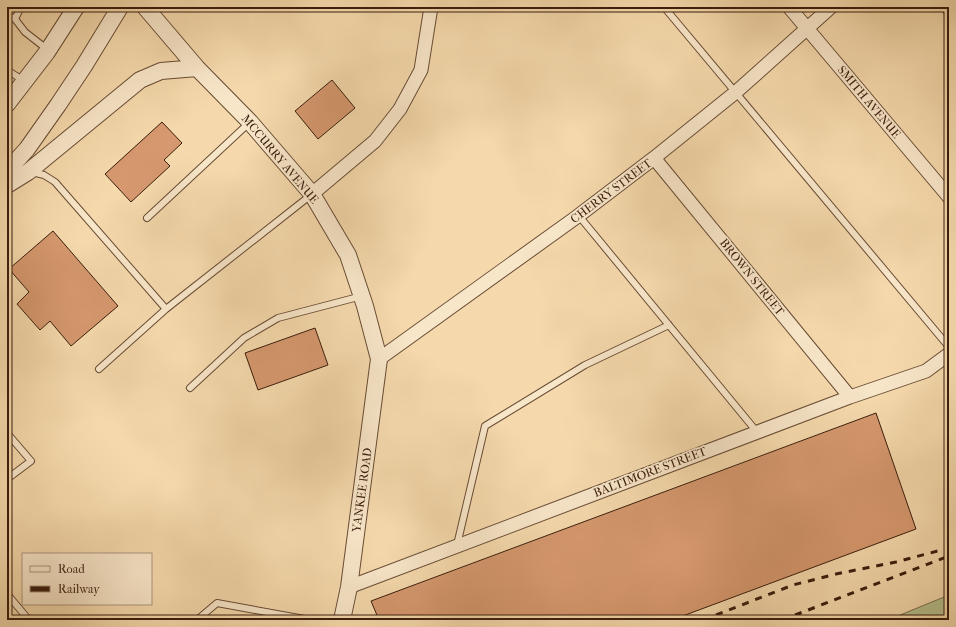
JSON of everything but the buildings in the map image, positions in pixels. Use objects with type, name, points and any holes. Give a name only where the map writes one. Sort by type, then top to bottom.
[{"type":"street","points":[[7,104],[48,50],[76,7]]},
{"type":"street","points":[[7,171],[27,149],[62,100],[120,7]]},
{"type":"street","name":"MCCURRY AVENUE","points":[[145,7],[198,68],[250,122],[312,194],[348,255],[362,296],[379,359]]},
{"type":"street","points":[[312,194],[375,141],[400,109],[421,70],[431,7]]},
{"type":"street","name":"SMITH AVENUE","points":[[789,7],[949,197]]},
{"type":"street","name":"CHERRY STREET","points":[[379,359],[578,216],[654,158],[736,92],[830,7]]},
{"type":"street","points":[[7,185],[28,172],[140,80],[161,71],[198,68]]},
{"type":"street","name":"BROWN STREET","points":[[654,158],[850,396]]},
{"type":"street","name":"BALTIMORE STREET","points":[[349,587],[850,396],[926,371],[948,355]]},
{"type":"street","name":"YANKEE ROAD","points":[[342,620],[349,587],[379,359]]},
{"type":"lane","points":[[15,19],[21,7]]},
{"type":"lane","points":[[664,7],[736,92],[948,355]]},
{"type":"lane","points":[[943,7],[949,14]]},
{"type":"lane","points":[[7,15],[15,19],[25,32],[48,50]]},
{"type":"lane","points":[[7,70],[25,82]]},
{"type":"lane","points":[[147,218],[250,122]]},
{"type":"lane","points":[[28,172],[44,175],[55,182],[166,309]]},
{"type":"lane","points":[[99,369],[166,309],[312,194]]},
{"type":"lane","points":[[578,216],[757,432]]},
{"type":"lane","points":[[190,388],[244,338],[278,318],[362,296]]},
{"type":"lane","points":[[457,546],[485,426],[585,365],[669,325]]},
{"type":"lane","points":[[7,433],[31,461],[7,479]]},
{"type":"lane","points":[[7,594],[29,620]]},
{"type":"lane","points":[[197,620],[217,603],[310,620]]},
{"type":"green space","points":[[949,595],[949,620],[888,620]]},
{"type":"railway","points":[[703,620],[793,585],[836,574],[896,562],[949,548]]},
{"type":"railway","points":[[782,620],[949,556]]}]
